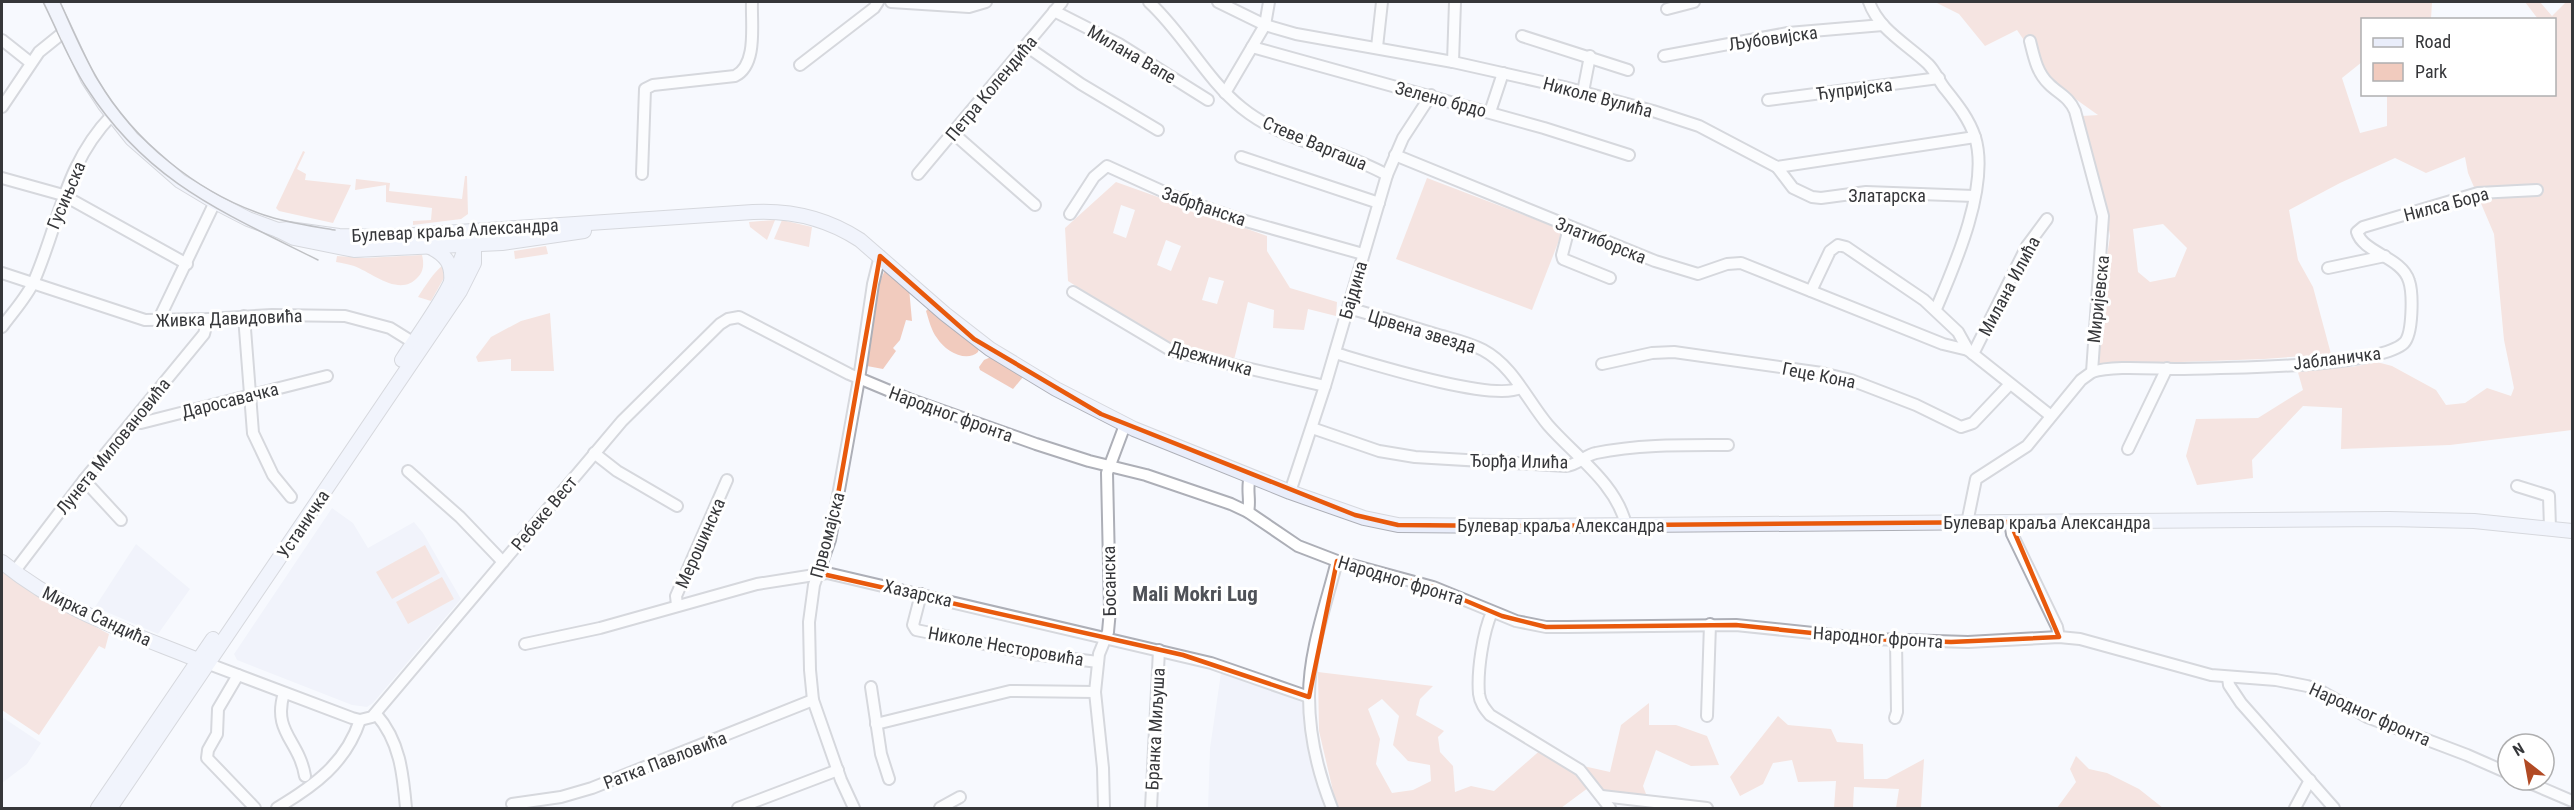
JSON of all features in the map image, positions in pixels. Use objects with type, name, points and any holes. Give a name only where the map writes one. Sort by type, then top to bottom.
[{"type":"main road","name":"Булевар краља Александра","points":[[52,2],[88,79],[112,115],[158,163],[215,202],[248,219],[302,241],[354,250],[430,247],[471,238],[633,221],[753,212],[790,213],[846,231],[880,256],[945,314],[990,349],[1125,425],[1290,492],[1355,515],[1391,524],[1512,526],[2400,519],[2474,520],[2572,531]]},
{"type":"main road","name":"Булевар краља Александра","points":[[278,230],[361,237],[471,238],[502,243],[555,236],[633,221]]},
{"type":"main road","name":"Устаничка","points":[[98,808],[203,662],[418,345],[460,291],[474,263],[471,238]]},
{"type":"main road","name":"Устаничка","points":[[418,345],[450,285],[471,238]]},
{"type":"main road","points":[[474,263],[489,250],[502,243]]},
{"type":"main road","points":[[430,247],[442,253],[447,260],[451,271],[450,285]]},
{"type":"main road","name":"Мирка Сандића","points":[[2,562],[32,586],[70,608],[203,662]]},
{"type":"main road","name":"Устаничка","points":[[110,808],[203,662]]},
{"type":"street","points":[[642,174],[645,89],[653,85],[735,76],[743,71],[749,58],[752,2]]},
{"type":"street","points":[[800,65],[874,8],[878,2]]},
{"type":"street","points":[[891,2],[969,7],[986,2]]},
{"type":"street","name":"Петра Колендића","points":[[918,174],[1062,2]]},
{"type":"street","name":"Стеве Варгаша","points":[[1149,2],[1225,93],[1252,115],[1278,131],[1331,150],[1387,175]]},
{"type":"street","name":"Николе Вулића","points":[[1218,2],[1264,25],[1296,34],[1377,47],[1503,73],[1582,92],[1699,126],[1777,167]]},
{"type":"street","points":[[1225,93],[1264,25],[1269,2]]},
{"type":"street","points":[[1377,47],[1382,2]]},
{"type":"street","points":[[1453,62],[1455,2]]},
{"type":"street","points":[[1667,9],[1694,2]]},
{"type":"street","points":[[1869,2],[1882,25],[1926,62],[1939,78],[1962,111],[1975,137],[1979,168],[1974,196],[1954,266],[1936,309]]},
{"type":"street","name":"Милана Вапе","points":[[1054,11],[1126,48],[1208,100]]},
{"type":"street","name":"Љубовијска","points":[[1664,56],[1788,33],[1882,25]]},
{"type":"street","points":[[2,107],[46,44],[65,31]]},
{"type":"street","points":[[1522,36],[1628,70]]},
{"type":"street","points":[[2,40],[31,63]]},
{"type":"street","name":"Миријевска","points":[[2030,41],[2035,62],[2042,76],[2050,86],[2066,96],[2075,111],[2103,216],[2092,372]]},
{"type":"street","points":[[1026,46],[1081,84],[1158,130]]},
{"type":"street","name":"Зелено брдо","points":[[1252,47],[1431,95],[1629,155]]},
{"type":"street","points":[[1582,92],[1590,56]]},
{"type":"street","points":[[1490,112],[1503,73]]},
{"type":"street","name":"Ћупријска","points":[[1768,100],[1939,78]]},
{"type":"street","name":"Бајдина","points":[[1290,492],[1325,386],[1387,175],[1402,138],[1431,95]]},
{"type":"street","name":"Гусињска","points":[[2,327],[34,283],[63,195],[86,151],[112,115]]},
{"type":"street","points":[[953,133],[1035,205]]},
{"type":"street","points":[[1777,167],[1975,137]]},
{"type":"street","name":"Златиборска","points":[[1395,155],[1624,250],[1693,274],[1702,274],[1727,264],[1741,263],[1943,344],[1971,352]]},
{"type":"street","points":[[1241,157],[1379,203]]},
{"type":"street","name":"Забрђанска","points":[[1070,214],[1094,177],[1100,170],[1109,167],[1142,184],[1173,196],[1252,223],[1363,254]]},
{"type":"street","name":"Златарска","points":[[1777,167],[1793,188],[1812,197],[1821,198],[1866,192],[1974,196]]},
{"type":"street","points":[[2,178],[63,195],[186,264]]},
{"type":"street","name":"Нилса Бора","points":[[2357,232],[2363,227],[2478,193],[2537,190]]},
{"type":"street","points":[[158,321],[215,202]]},
{"type":"street","name":"Милана Илића","points":[[1971,352],[2027,246],[2047,219]]},
{"type":"street","points":[[1569,228],[1563,259],[1610,278]]},
{"type":"street","name":"Јабланичка","points":[[2092,372],[2350,360],[2398,347],[2406,340],[2410,321],[2409,280],[2399,265],[2359,236],[2357,232]]},
{"type":"street","name":"Златиборска","points":[[1811,291],[1830,251],[1838,245],[1842,246],[1936,309],[1958,332],[1971,352],[2051,416]]},
{"type":"street","name":"Првомајска","points":[[854,808],[813,700],[809,622],[812,594],[830,540],[859,379],[873,284],[880,256]]},
{"type":"street","points":[[2328,267],[2385,256]]},
{"type":"street","name":"Живка Давидовића","points":[[2,273],[137,318],[158,321],[244,316],[352,318],[390,328],[418,345]]},
{"type":"street","name":"Дрежничка","points":[[1073,292],[1172,351],[1325,386]]},
{"type":"street","name":"Црвена звезда","points":[[1348,308],[1473,345],[1503,363],[1549,426],[1583,459],[1618,505],[1626,525]]},
{"type":"street","points":[[244,316],[249,394],[256,443],[273,475],[291,497]]},
{"type":"street","name":"Ребеке Вест","points":[[360,720],[368,719],[376,714],[594,453],[657,385],[720,324],[728,319],[739,317],[859,379]]},
{"type":"street","name":"Лунета Миловановића","points":[[14,572],[84,480],[204,334],[208,319]]},
{"type":"street","name":"Геце Кона","points":[[1602,364],[1652,353],[1674,352],[1822,373],[1874,387],[1961,427],[1972,423],[2010,384]]},
{"type":"street","points":[[1335,353],[1448,383],[1508,392],[1520,388]]},
{"type":"street","points":[[2128,449],[2167,368]]},
{"type":"street","points":[[1967,523],[1976,479],[2027,447],[2081,380],[2092,372]]},
{"type":"street","name":"Даросавачка","points":[[134,421],[141,423],[327,376]]},
{"type":"street","name":"Народног фронта","points":[[859,379],[1036,444],[1188,488],[1248,512],[1289,541],[1337,561],[1433,586],[1516,621],[1546,627],[1736,624],[1896,640],[1968,642],[2059,637],[2093,641],[2197,672],[2228,678],[2276,680],[2313,688],[2367,717],[2496,768]]},
{"type":"street","name":"Босанска","points":[[1104,808],[1104,775],[1095,692],[1098,662],[1106,639],[1110,610],[1107,489],[1109,465],[1125,425]]},
{"type":"street","name":"Ђорђа Илића","points":[[1312,428],[1379,451],[1415,457],[1566,466],[1596,453],[1632,448],[1728,445]]},
{"type":"street","points":[[594,453],[617,471],[677,506]]},
{"type":"street","points":[[408,471],[460,517],[503,562]]},
{"type":"street","points":[[1248,512],[1247,488],[1250,476]]},
{"type":"street","points":[[84,480],[121,520]]},
{"type":"street","name":"Мерошинска","points":[[677,606],[676,596],[727,480]]},
{"type":"street","points":[[2517,486],[2549,496],[2550,528]]},
{"type":"street","points":[[2010,522],[2012,534],[2057,627],[2059,637]]},
{"type":"street","points":[[1332,808],[1317,765],[1309,697],[1316,646],[1337,561]]},
{"type":"street","name":"Хазарска","points":[[525,644],[600,628],[757,584],[818,573],[831,573],[1211,663],[1309,697]]},
{"type":"street","name":"Николе Несторовића","points":[[921,594],[914,625],[916,630],[1033,654],[1098,662]]},
{"type":"street","points":[[1492,612],[1485,631],[1480,670],[1479,694],[1485,709],[1491,715],[1580,770],[1610,808]]},
{"type":"street","points":[[1707,716],[1710,624]]},
{"type":"street","points":[[1895,718],[1897,712],[1896,640]]},
{"type":"street","name":"Бранка Миљуша","points":[[1150,808],[1159,650]]},
{"type":"street","points":[[203,662],[360,720],[350,745],[327,774],[309,789],[277,808]]},
{"type":"street","points":[[238,675],[218,709],[217,734],[208,750],[207,758],[255,808]]},
{"type":"street","points":[[2228,678],[2229,685],[2241,703],[2334,808]]},
{"type":"street","points":[[871,687],[882,759],[889,779]]},
{"type":"street","points":[[876,724],[1010,691],[1095,692]]},
{"type":"street","points":[[284,693],[279,712],[280,720],[299,754],[305,776]]},
{"type":"street","name":"Ратка Павловића","points":[[512,804],[550,799],[592,788],[813,700]]},
{"type":"street","points":[[376,714],[383,722],[399,754],[406,808]]},
{"type":"street","points":[[738,808],[838,770]]},
{"type":"street","points":[[2295,808],[2310,780]]},
{"type":"street","points":[[2551,792],[2572,801]]},
{"type":"street","points":[[1602,796],[1707,808]]},
{"type":"street","points":[[940,808],[960,797]]},
{"type":"highlighted area","points":[[880,256],[974,339],[1101,414],[1355,515],[1398,525],[2010,522],[2059,637],[1951,642],[1870,639],[1736,625],[1546,627],[1502,616],[1433,587],[1337,561],[1309,697],[1183,655],[818,573],[830,540]]},
{"type":"shaded area","points":[[332,508],[353,523],[368,548],[414,522],[423,533],[461,599],[373,703],[367,707],[352,705],[237,660],[234,654]]},
{"type":"shaded area","points":[[136,544],[190,589],[158,634],[95,607]]},
{"type":"shaded area","points":[[1221,673],[1306,702],[1328,808],[1208,808],[1210,748]]},
{"type":"shaded area","points":[[2,717],[41,743],[27,764],[2,783]]},
{"type":"green space","points":[[1935,2],[2432,2],[2431,18],[2361,18],[2361,63],[2342,78],[2360,133],[2387,126],[2387,96],[2556,96],[2556,18],[2537,18],[2525,2],[2540,2],[2552,16],[2566,2],[2572,2],[2572,430],[2450,445],[2341,449],[2342,408],[2303,406],[2252,460],[2253,478],[2197,485],[2186,456],[2196,419],[2258,418],[2303,390],[2297,369],[2352,367],[2377,362],[2392,366],[2436,390],[2446,405],[2465,403],[2487,388],[2511,396],[2514,388],[2504,340],[2494,234],[2468,173],[2465,157],[2426,173],[2395,158],[2289,210],[2298,260],[2313,287],[2331,354],[2264,359],[2099,365],[2103,284],[2110,236],[2082,116],[2098,115],[2053,83],[2017,30],[1985,46],[1959,14]],"holes":[[[2163,224],[2187,248],[2175,277],[2150,282],[2138,272],[2133,229]]]},
{"type":"green space","points":[[303,151],[305,152],[297,169],[306,174],[305,180],[351,185],[333,223],[279,211],[276,208]]},
{"type":"green space","points":[[465,176],[467,176],[468,214],[461,219],[413,225],[413,221],[431,220],[432,208],[386,202],[386,185],[355,190],[356,179],[390,183],[389,191],[462,199]]},
{"type":"green space","points":[[1427,178],[1563,230],[1532,310],[1396,259]]},
{"type":"green space","points":[[1116,182],[1267,236],[1267,251],[1290,288],[1337,302],[1336,316],[1308,309],[1304,330],[1273,328],[1274,310],[1248,302],[1234,360],[1170,346],[1068,281],[1065,228]],"holes":[[[1121,205],[1135,210],[1126,238],[1113,233]],[[1166,240],[1181,246],[1171,271],[1157,265]],[[1209,277],[1224,281],[1217,304],[1202,300]]]},
{"type":"green space","points":[[775,220],[767,240],[750,227],[749,222]]},
{"type":"green space","points":[[782,220],[812,227],[809,247],[774,239]]},
{"type":"green space","points":[[546,246],[548,254],[515,259],[514,251]]},
{"type":"green space","points":[[422,255],[423,267],[420,275],[411,283],[403,285],[386,282],[354,266],[336,262],[337,256],[365,258]]},
{"type":"green space","points":[[443,265],[445,276],[431,301],[418,297],[433,275]]},
{"type":"green space","points":[[885,270],[909,288],[912,321],[906,320],[900,340],[893,348],[896,351],[883,369],[867,366],[866,361],[878,286]]},
{"type":"green space","points":[[930,307],[979,348],[978,352],[962,356],[945,347],[930,325],[926,311]]},
{"type":"green space","points":[[550,313],[554,371],[511,371],[511,359],[478,362],[476,357],[491,337],[521,321]]},
{"type":"green space","points":[[991,357],[1022,374],[1023,377],[1013,389],[980,370],[979,367],[984,360]]},
{"type":"green space","points":[[425,545],[440,573],[392,599],[376,572]]},
{"type":"green space","points":[[2,569],[14,580],[53,605],[109,634],[105,649],[99,646],[39,735],[2,710]]},
{"type":"green space","points":[[442,577],[454,599],[408,624],[396,602]]},
{"type":"green space","points":[[1318,672],[1433,686],[1420,699],[1416,715],[1444,731],[1438,737],[1440,752],[1453,766],[1455,792],[1471,786],[1494,791],[1544,747],[1570,763],[1610,772],[1621,725],[1649,703],[1649,725],[1676,725],[1707,736],[1719,765],[1691,766],[1656,750],[1643,786],[1649,802],[1602,796],[1592,785],[1561,808],[1337,808],[1319,731]],"holes":[[[1382,699],[1399,716],[1393,745],[1408,761],[1430,765],[1431,781],[1413,790],[1392,793],[1376,764],[1380,739],[1368,709]]]},
{"type":"green space","points":[[1778,716],[1788,725],[1831,729],[1837,742],[1863,744],[1864,779],[1887,779],[1924,759],[1921,808],[1896,808],[1899,789],[1854,787],[1853,808],[1834,808],[1836,781],[1798,782],[1792,760],[1773,763],[1763,784],[1740,796],[1730,777]]},
{"type":"green space","points":[[2076,756],[2089,769],[2107,773],[2139,789],[2163,808],[2057,808],[2076,782],[2070,769]]},
{"type":"tram line","points":[[43,2],[86,87],[110,120],[134,147],[161,171],[218,209],[318,260]]},
{"type":"tram line","points":[[60,2],[98,80],[130,124],[169,162],[214,193],[239,205],[282,220],[335,230]]},
{"type":"district","name":"Mali Mokri Lug","points":[[1195,594]]}]
